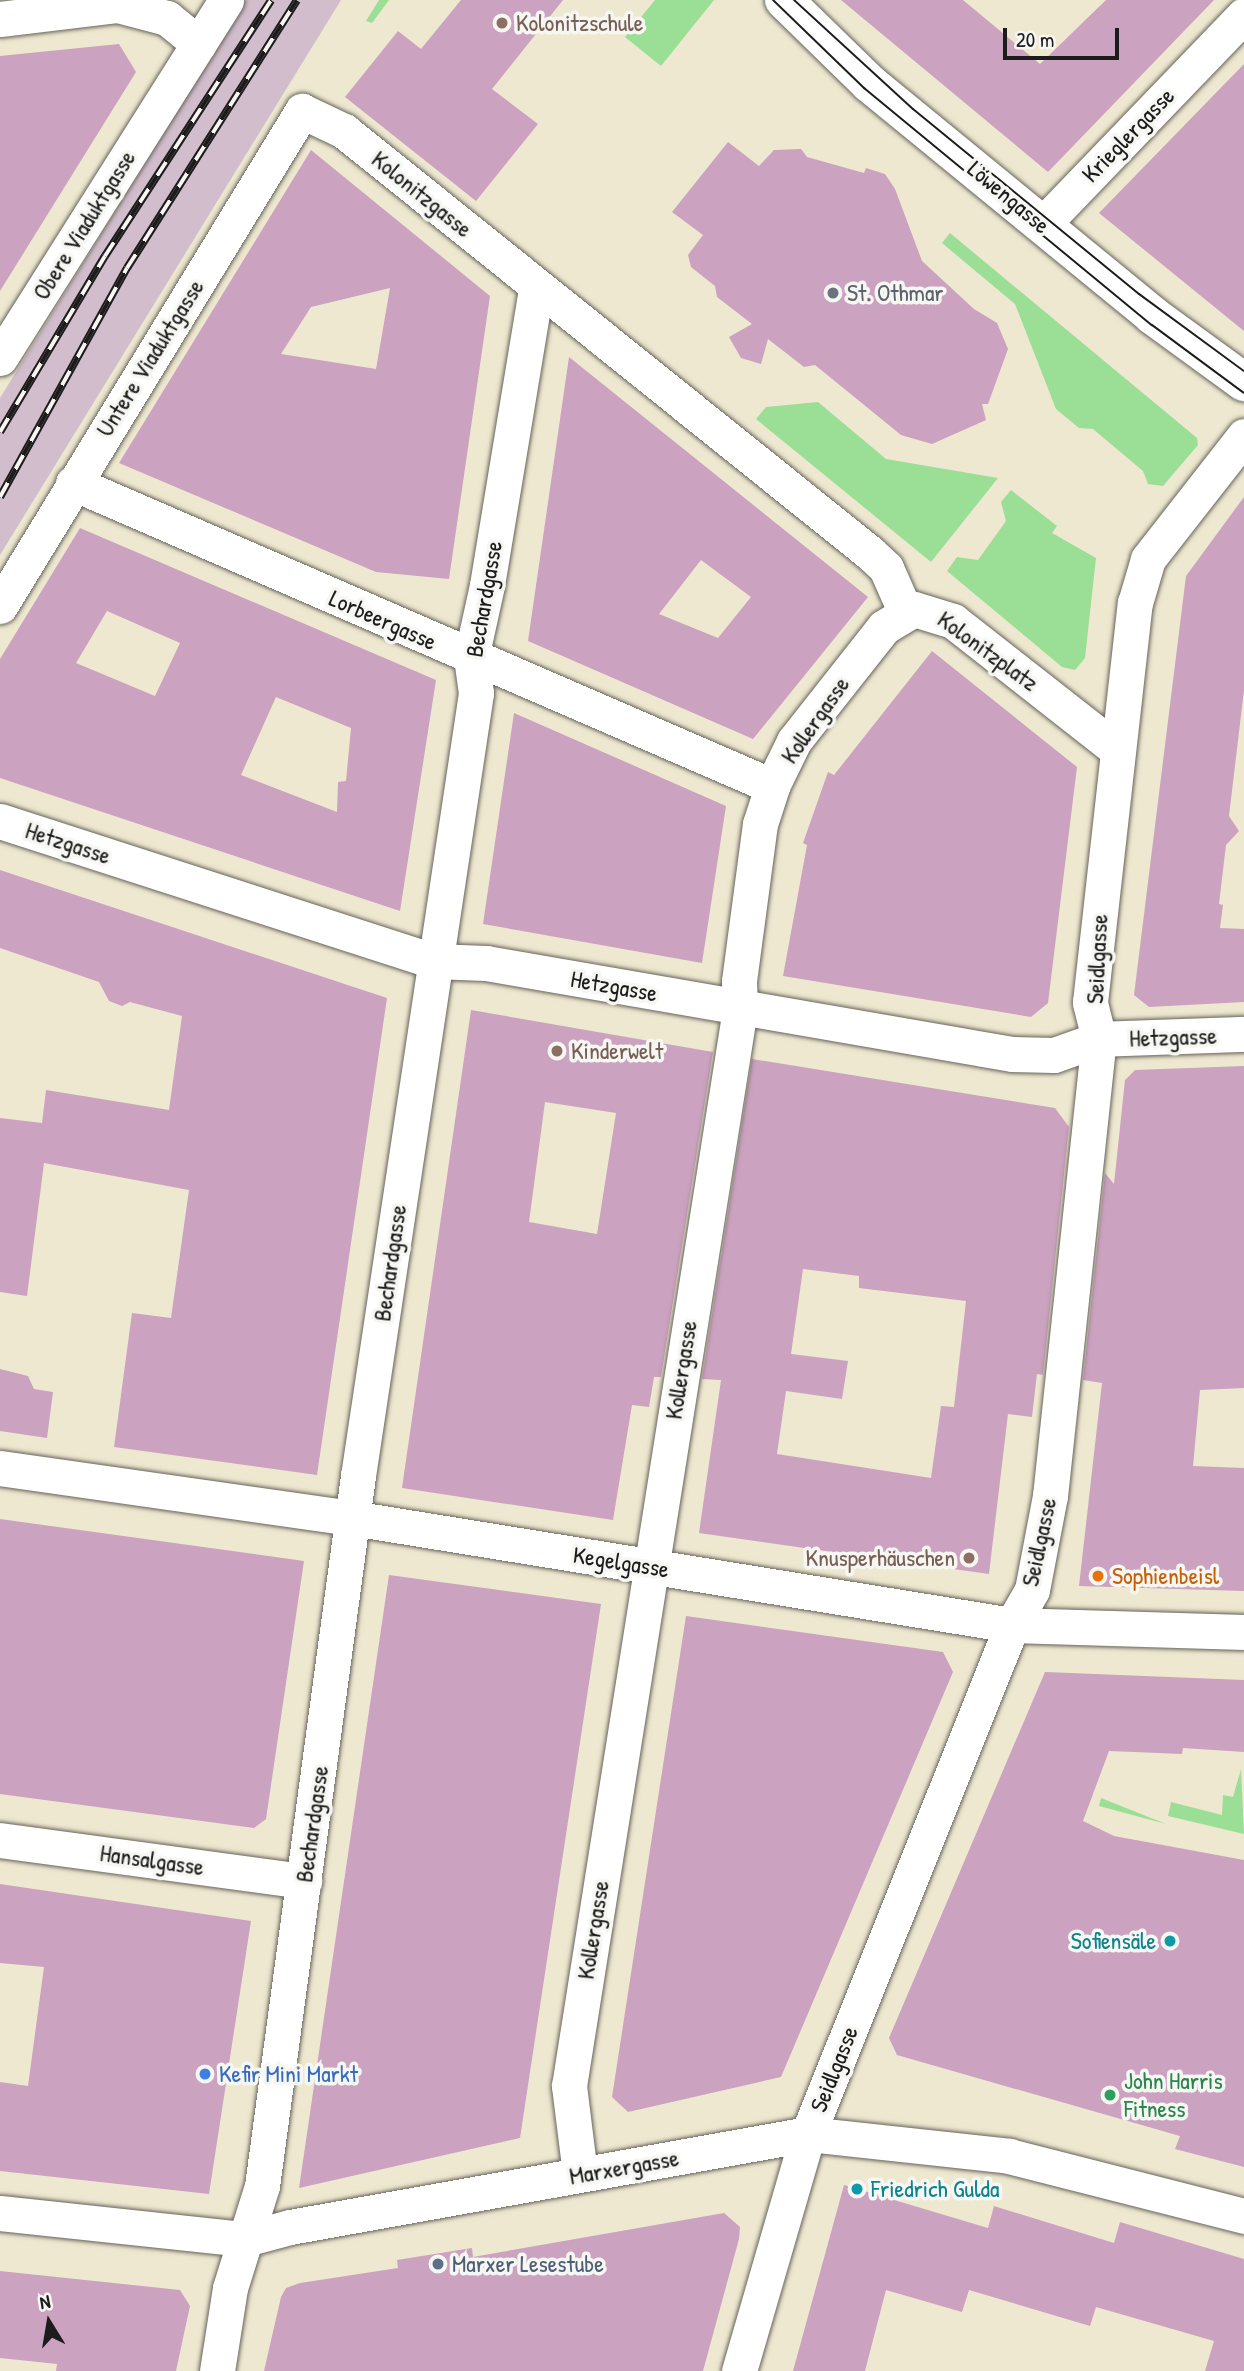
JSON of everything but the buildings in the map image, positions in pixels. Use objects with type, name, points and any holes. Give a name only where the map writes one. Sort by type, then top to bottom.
[{"type":"street","name":"Obere Viaduktgasse","points":[[0,358],[226,0]]},
{"type":"street","name":"Löwengasse","points":[[784,0],[869,83],[1042,225],[1244,382]]},
{"type":"street","points":[[0,19],[118,5],[167,18],[199,44]]},
{"type":"street","name":"Krieglergasse","points":[[1042,225],[1244,15]]},
{"type":"street","name":"Kolonitzgasse","points":[[302,111],[344,131],[536,288]]},
{"type":"street","name":"Untere Viaduktgasse","points":[[0,606],[302,111]]},
{"type":"street","name":"Kolonitzplatz","points":[[536,288],[870,553],[886,568],[905,611],[928,610],[953,621],[1115,748]]},
{"type":"street","name":"Bechardgasse","points":[[217,2371],[229,2288],[262,2186],[352,1518],[433,961],[476,693],[471,658],[487,585],[536,288]]},
{"type":"street","points":[[1115,748],[1140,577],[1169,530],[1244,436]]},
{"type":"street","name":"Lorbeergasse","points":[[73,483],[471,658],[772,786]]},
{"type":"street","name":"Kollergasse","points":[[580,2174],[569,2087],[649,1566],[740,1009],[739,981],[760,824],[772,786],[794,741],[884,627],[905,611]]},
{"type":"street","name":"Seidlgasse","points":[[739,2371],[808,2134],[1012,1625],[1032,1591],[1050,1496],[1099,1039],[1090,1002],[1115,748]]},
{"type":"street","name":"Hetzgasse","points":[[0,821],[433,961],[486,963],[1012,1054],[1055,1055],[1099,1039],[1244,1034]]},
{"type":"street","name":"Kegelgasse","points":[[0,1468],[352,1518],[1012,1625],[1244,1632]]},
{"type":"street","name":"Hansalgasse","points":[[0,1840],[304,1881]]},
{"type":"street","name":"Marxergasse","points":[[0,2213],[245,2239],[290,2227],[808,2134],[1009,2156],[1244,2216]]},
{"type":"shaded area","points":[[246,0],[341,0],[0,555],[0,398]]},
{"type":"green space","points":[[379,0],[389,0],[372,23],[366,21]]},
{"type":"green space","points":[[655,0],[714,0],[661,66],[625,37]]},
{"type":"green space","points":[[950,233],[1197,438],[1198,445],[1163,486],[1148,484],[1143,471],[1093,429],[1079,428],[1056,409],[1015,304],[942,243]]},
{"type":"green space","points":[[818,402],[886,459],[998,478],[931,562],[756,419],[766,407]]},
{"type":"green space","points":[[1011,490],[1057,526],[1052,533],[1096,558],[1085,658],[1075,670],[1062,667],[947,571],[957,557],[978,560],[1006,521],[1001,502]]},
{"type":"green space","points":[[1241,1769],[1244,1834],[1168,1816],[1171,1802],[1222,1815],[1223,1795],[1233,1797]]},
{"type":"green space","points":[[1101,1798],[1166,1824],[1099,1806]]},
{"type":"tram line","points":[[773,0],[864,88],[1152,325],[1244,393]]},
{"type":"tram line","points":[[794,0],[913,109],[1139,294],[1244,371]]},
{"type":"railway","points":[[0,432],[105,256],[271,0]]},
{"type":"railway","points":[[0,497],[127,268],[297,0]]},
{"type":"place","name":"Kolonitzschule","points":[[502,23]]},
{"type":"place","name":"St. Othmar","points":[[833,293]]},
{"type":"place","name":"Kinderwelt","points":[[557,1051]]},
{"type":"place","name":"Knusperhäuschen","points":[[969,1558]]},
{"type":"place","name":"Sophienbeisl","points":[[1098,1576]]},
{"type":"place","name":"Sofiensäle","points":[[1170,1941]]},
{"type":"place","name":"Kefir Mini Markt","points":[[205,2074]]},
{"type":"place","name":"John Harris Fitness","points":[[1110,2095]]},
{"type":"place","name":"Friedrich Gulda","points":[[857,2189]]},
{"type":"place","name":"Marxer Lesestube","points":[[438,2264]]}]
